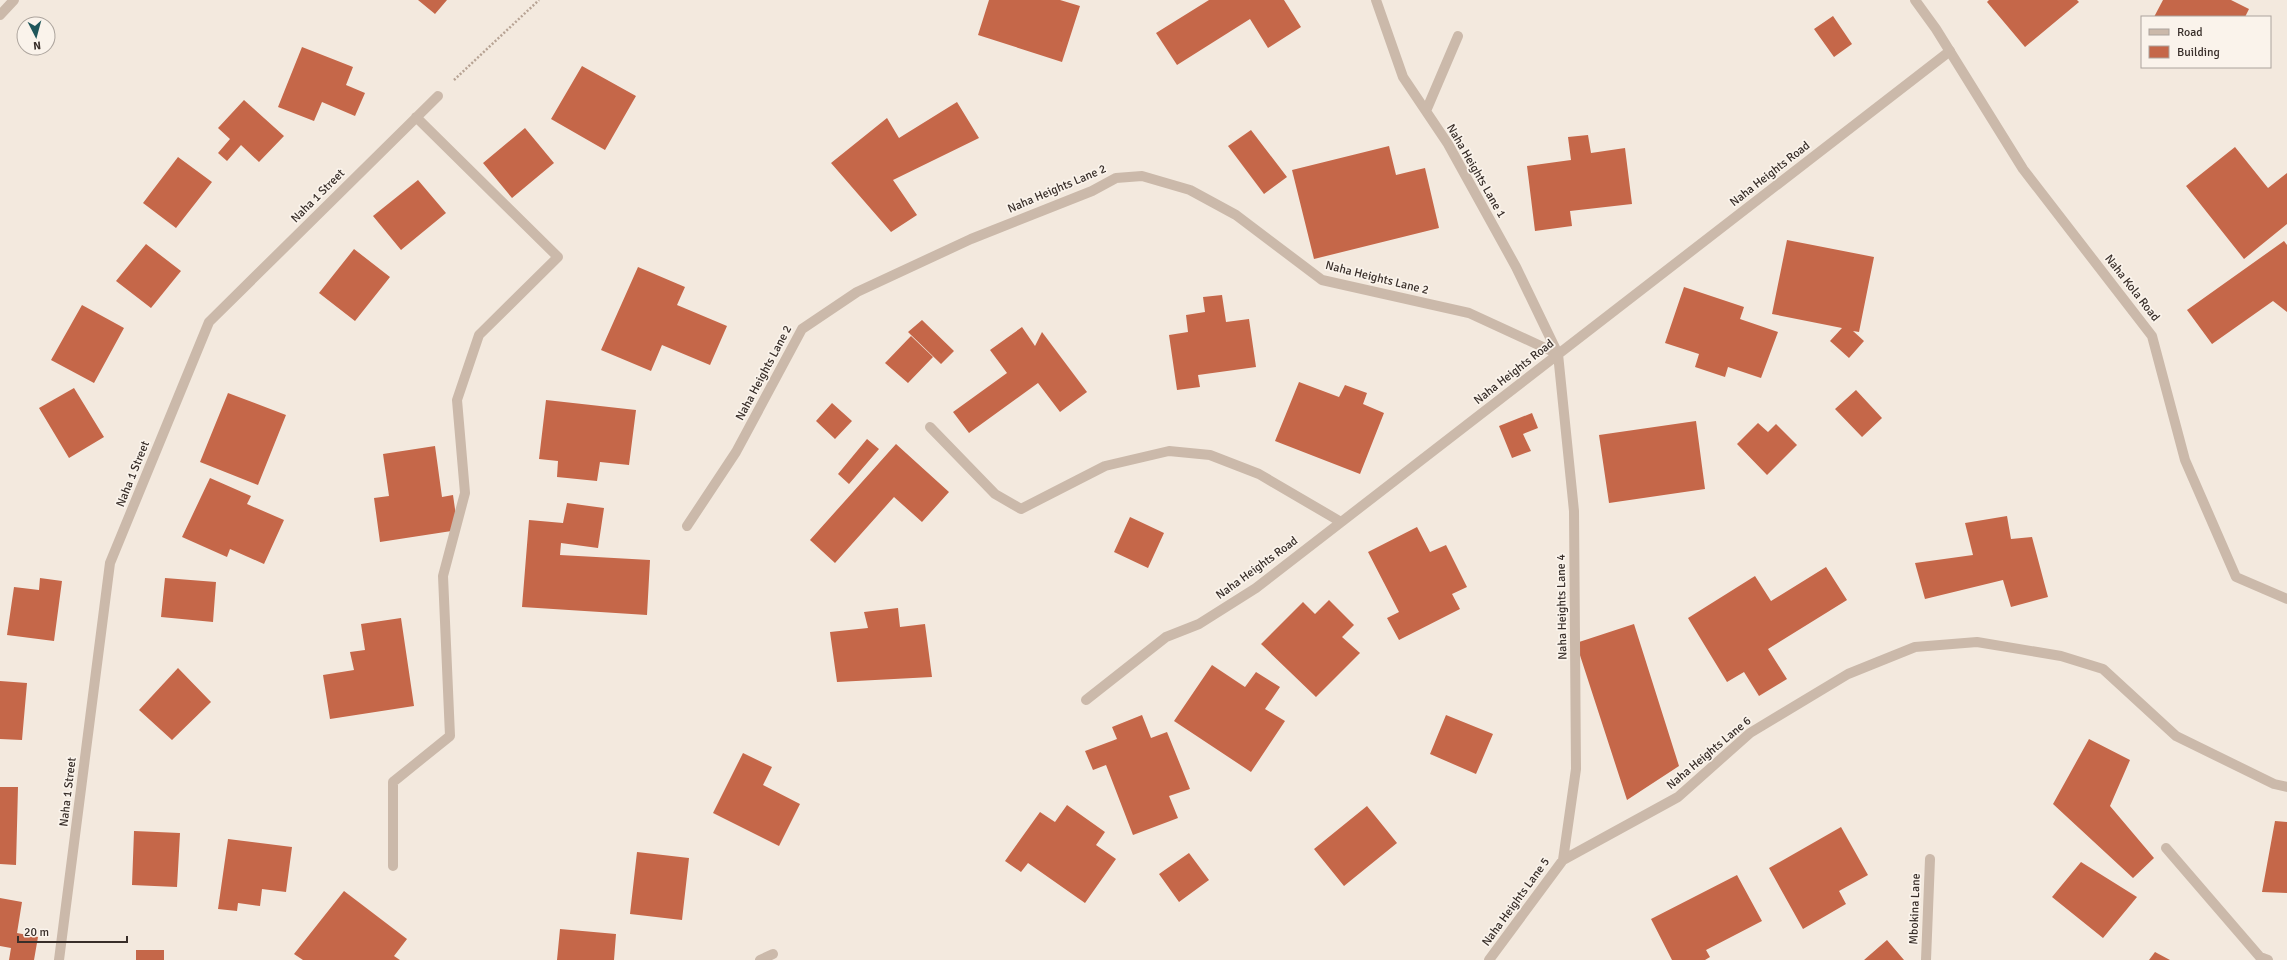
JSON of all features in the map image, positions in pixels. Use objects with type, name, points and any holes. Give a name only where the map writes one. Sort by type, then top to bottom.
[{"type":"street","points":[[0,15],[14,0]]},
{"type":"street","name":"Naha Heights Lane 1","points":[[1376,0],[1403,77],[1448,144],[1516,267],[1558,354]]},
{"type":"street","name":"Naha Kola Road","points":[[1915,0],[1950,51],[2023,169],[2152,336],[2185,460],[2236,576],[2287,599]]},
{"type":"street","points":[[1426,111],[1458,36]]},
{"type":"street","name":"Naha Heights Road","points":[[1086,700],[1166,638],[1199,624],[1256,588],[1950,51]]},
{"type":"street","name":"Naha 1 Street","points":[[59,960],[110,563],[209,322],[438,96]]},
{"type":"street","points":[[393,866],[393,782],[450,736],[443,576],[465,493],[457,400],[479,335],[558,257],[416,117]]},
{"type":"street","name":"Naha Heights Lane 2","points":[[687,526],[736,452],[802,329],[864,288],[971,239],[1092,191],[1116,178],[1142,176],[1190,190],[1236,215],[1322,280],[1469,313],[1558,354]]},
{"type":"street","name":"Naha Heights Lane 4","points":[[1558,354],[1574,527],[1576,769],[1563,860]]},
{"type":"street","points":[[930,427],[995,494],[1021,509],[1105,466],[1169,452],[1210,455],[1258,474],[1340,522]]},
{"type":"street","name":"Naha Heights Lane 6","points":[[1563,860],[1678,797],[1750,733],[1848,674],[1915,647],[1977,642],[2061,656],[2103,669],[2176,736],[2274,784],[2287,787]]},
{"type":"street","points":[[2166,848],[2260,957],[2268,960]]},
{"type":"street","name":"Mbokina Lane","points":[[1926,960],[1930,858]]},
{"type":"street","name":"Naha Heights Lane 5","points":[[1489,960],[1563,860]]},
{"type":"street","points":[[760,960],[773,954]]},
{"type":"path","points":[[438,96],[539,0]]},
{"type":"building","points":[[418,0],[447,0],[435,14]]},
{"type":"building","points":[[989,0],[1060,0],[1080,6],[1062,62],[978,35]]},
{"type":"building","points":[[1209,0],[1284,0],[1301,27],[1268,48],[1250,19],[1177,65],[1156,33]]},
{"type":"building","points":[[1989,0],[2077,0],[2079,2],[2025,47],[1987,2]]},
{"type":"building","points":[[2163,0],[2231,0],[2249,9],[2246,16],[2155,16]]},
{"type":"building","points":[[1833,16],[1852,44],[1834,57],[1814,29]]},
{"type":"building","points":[[302,47],[353,67],[346,85],[365,93],[355,116],[322,102],[314,121],[278,107]]},
{"type":"building","points":[[582,66],[636,96],[605,150],[551,119]]},
{"type":"building","points":[[244,100],[284,136],[259,162],[241,145],[227,161],[218,153],[230,139],[218,128]]},
{"type":"building","points":[[957,102],[979,138],[893,180],[917,215],[891,232],[831,163],[887,118],[899,138]]},
{"type":"building","points":[[525,128],[554,163],[512,198],[483,163]]},
{"type":"building","points":[[1251,130],[1287,177],[1264,194],[1228,146]]},
{"type":"building","points":[[1588,135],[1591,153],[1625,148],[1632,204],[1570,211],[1572,226],[1535,231],[1527,166],[1571,160],[1568,137]]},
{"type":"building","points":[[1389,146],[1396,175],[1425,168],[1439,228],[1314,259],[1292,170]]},
{"type":"building","points":[[2235,147],[2268,188],[2287,173],[2287,224],[2244,259],[2186,186]]},
{"type":"building","points":[[178,157],[212,182],[176,228],[143,203]]},
{"type":"building","points":[[418,180],[446,213],[401,250],[373,216]]},
{"type":"building","points":[[1787,240],[1874,257],[1859,332],[1853,331],[1864,341],[1849,358],[1830,341],[1842,328],[1772,314]]},
{"type":"building","points":[[2284,241],[2287,245],[2287,312],[2273,301],[2212,344],[2187,310]]},
{"type":"building","points":[[146,244],[181,271],[151,308],[116,281]]},
{"type":"building","points":[[354,249],[390,277],[355,321],[319,293]]},
{"type":"building","points":[[638,267],[685,287],[677,305],[727,326],[710,365],[662,345],[651,371],[601,350]]},
{"type":"building","points":[[1684,287],[1744,307],[1740,319],[1778,332],[1761,378],[1728,367],[1725,377],[1695,367],[1699,354],[1665,343]]},
{"type":"building","points":[[1222,295],[1226,322],[1249,319],[1256,367],[1198,375],[1200,387],[1177,390],[1169,335],[1188,332],[1186,315],[1205,312],[1203,297]]},
{"type":"building","points":[[82,305],[124,328],[94,383],[51,360]]},
{"type":"building","points":[[922,320],[954,351],[941,364],[908,332]]},
{"type":"building","points":[[1022,327],[1035,346],[1042,332],[1087,392],[1060,412],[1038,383],[969,433],[953,412],[1007,373],[990,350]]},
{"type":"building","points":[[911,336],[933,357],[908,383],[885,363]]},
{"type":"building","points":[[1299,382],[1339,397],[1345,385],[1367,393],[1363,404],[1384,413],[1360,474],[1275,441]]},
{"type":"building","points":[[74,388],[104,437],[69,458],[39,408]]},
{"type":"building","points":[[1856,390],[1882,418],[1862,437],[1835,409]]},
{"type":"building","points":[[228,393],[286,415],[258,485],[200,462]]},
{"type":"building","points":[[546,400],[636,410],[629,465],[600,462],[597,481],[557,477],[558,461],[539,459]]},
{"type":"building","points":[[832,403],[852,421],[835,439],[816,421]]},
{"type":"building","points":[[1532,413],[1538,428],[1523,434],[1531,451],[1512,458],[1499,426]]},
{"type":"building","points":[[1696,421],[1705,489],[1609,503],[1599,435]]},
{"type":"building","points":[[1758,423],[1768,432],[1776,424],[1797,445],[1767,475],[1737,444]]},
{"type":"building","points":[[867,439],[879,449],[849,484],[838,474]]},
{"type":"building","points":[[896,444],[949,492],[922,522],[894,497],[835,563],[810,540]]},
{"type":"building","points":[[435,446],[442,497],[453,495],[458,530],[380,542],[374,498],[389,496],[383,454]]},
{"type":"building","points":[[210,478],[251,496],[247,504],[284,520],[264,564],[230,549],[227,557],[182,537]]},
{"type":"building","points":[[567,503],[604,508],[598,548],[561,543],[560,555],[650,560],[647,615],[522,607],[529,520],[563,523]]},
{"type":"building","points":[[2007,516],[2011,539],[2032,537],[2048,597],[2011,607],[2003,580],[1925,599],[1915,563],[1973,555],[1965,523]]},
{"type":"building","points":[[1130,517],[1164,533],[1148,568],[1114,552]]},
{"type":"building","points":[[1417,527],[1430,552],[1446,545],[1467,587],[1452,594],[1460,609],[1399,640],[1387,618],[1399,612],[1368,552]]},
{"type":"building","points":[[1826,567],[1847,600],[1768,649],[1787,679],[1759,696],[1744,672],[1727,682],[1688,618],[1755,576],[1771,601]]},
{"type":"building","points":[[40,578],[62,581],[54,641],[7,635],[14,587],[39,590]]},
{"type":"building","points":[[165,578],[216,582],[213,622],[161,617]]},
{"type":"building","points":[[1329,600],[1354,625],[1342,637],[1360,653],[1316,697],[1261,644],[1303,602],[1315,614]]},
{"type":"building","points":[[898,608],[900,627],[925,624],[932,677],[837,682],[830,632],[868,628],[864,612]]},
{"type":"building","points":[[401,618],[414,706],[330,719],[323,675],[354,670],[350,652],[365,650],[361,624]]},
{"type":"building","points":[[1634,624],[1679,766],[1627,800],[1576,643]]},
{"type":"building","points":[[1212,665],[1245,687],[1256,672],[1280,687],[1265,709],[1285,721],[1251,772],[1174,721]]},
{"type":"building","points":[[178,668],[211,702],[172,740],[139,710]]},
{"type":"building","points":[[0,681],[27,683],[22,740],[0,739]]},
{"type":"building","points":[[1142,715],[1151,738],[1167,732],[1190,789],[1169,796],[1178,818],[1133,835],[1106,765],[1093,770],[1085,751],[1117,739],[1112,727]]},
{"type":"building","points":[[1446,715],[1493,734],[1476,774],[1430,754]]},
{"type":"building","points":[[2089,739],[2130,760],[2110,806],[2154,858],[2133,878],[2053,804]]},
{"type":"building","points":[[743,753],[772,767],[763,785],[800,804],[779,846],[713,813]]},
{"type":"building","points":[[0,787],[18,787],[16,865],[0,864]]},
{"type":"building","points":[[1067,805],[1105,832],[1096,845],[1116,859],[1085,903],[1028,863],[1021,872],[1005,861],[1040,812],[1055,822]]},
{"type":"building","points":[[1367,806],[1397,843],[1344,886],[1314,849]]},
{"type":"building","points":[[2275,821],[2287,822],[2287,893],[2262,892]]},
{"type":"building","points":[[1841,827],[1868,875],[1839,891],[1846,904],[1803,929],[1769,868]]},
{"type":"building","points":[[134,831],[180,833],[177,887],[132,885]]},
{"type":"building","points":[[228,839],[292,847],[286,892],[262,889],[260,906],[238,903],[237,911],[218,909]]},
{"type":"building","points":[[637,852],[689,858],[682,920],[630,914]]},
{"type":"building","points":[[1189,853],[1209,880],[1179,902],[1159,874]]},
{"type":"building","points":[[2081,862],[2137,897],[2103,938],[2052,897]]},
{"type":"building","points":[[1737,875],[1762,921],[1706,950],[1710,957],[1705,960],[1672,960],[1651,919]]},
{"type":"building","points":[[344,891],[407,939],[394,956],[400,960],[303,960],[294,954]]},
{"type":"building","points":[[0,898],[22,902],[17,933],[38,937],[34,960],[9,960],[11,948],[0,946]]},
{"type":"building","points":[[560,929],[616,934],[614,960],[557,960]]},
{"type":"building","points":[[1887,940],[1904,960],[1864,960]]},
{"type":"building","points":[[136,950],[164,950],[164,960],[136,960]]},
{"type":"building","points":[[2155,952],[2170,960],[2149,960]]}]
